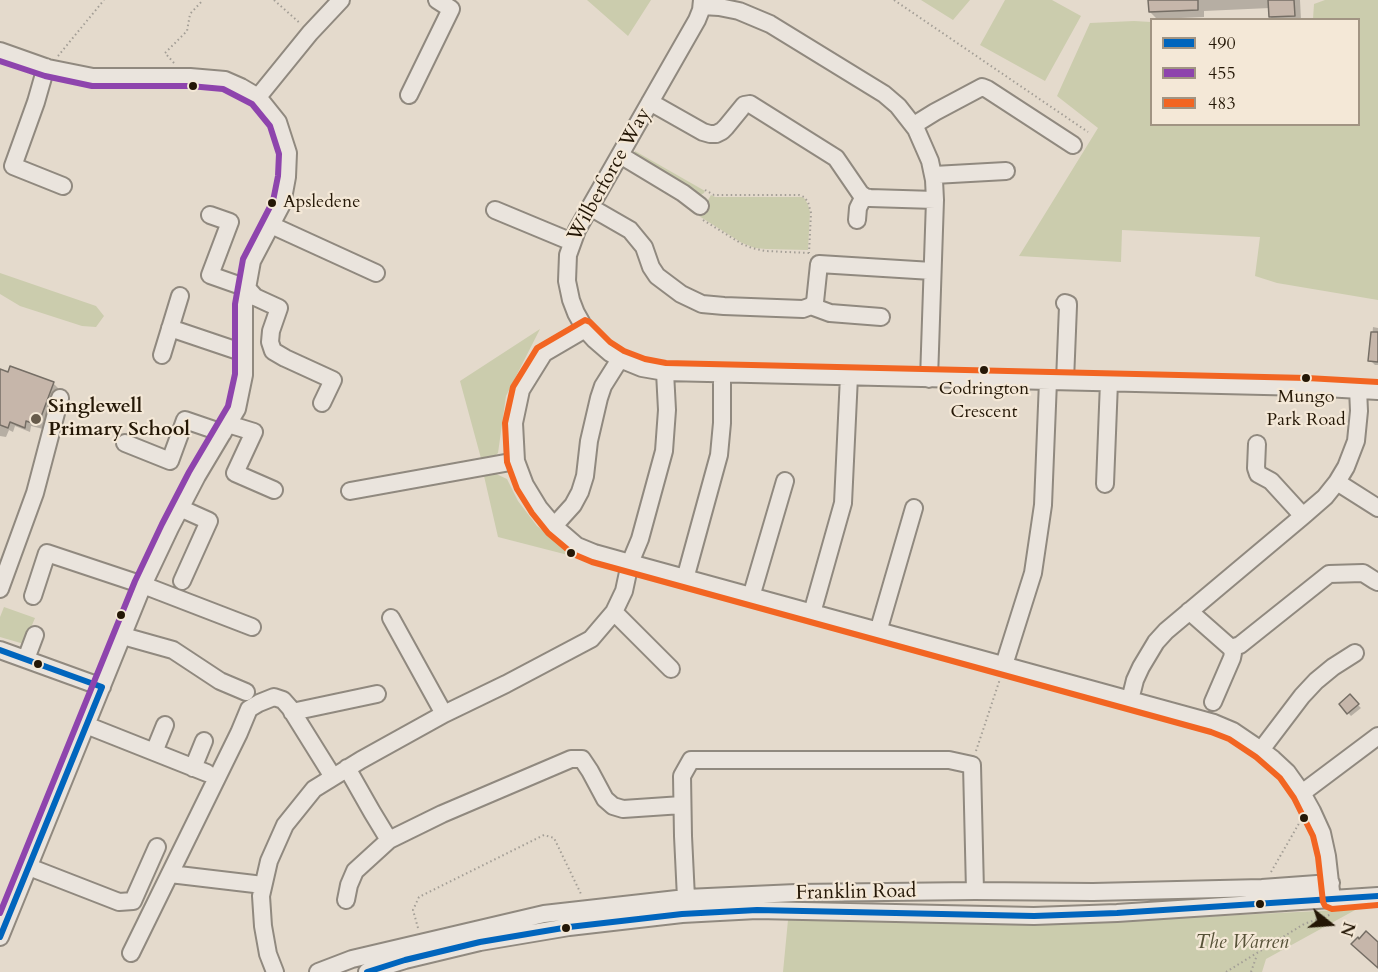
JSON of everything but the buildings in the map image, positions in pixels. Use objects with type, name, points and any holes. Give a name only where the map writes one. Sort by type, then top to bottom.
[{"type":"street","points":[[258,97],[310,33],[341,0]]},
{"type":"street","points":[[409,95],[451,9],[437,0]]},
{"type":"street","points":[[702,3],[740,11],[770,24],[881,92],[898,106],[914,125],[927,152],[933,175],[935,200],[929,379]]},
{"type":"street","name":"Wilberforce Way","points":[[702,3],[697,20],[590,207],[572,242],[567,263],[568,290],[576,313],[585,329],[604,349],[620,359],[642,368],[665,372],[1109,382],[1378,391]]},
{"type":"street","points":[[0,51],[47,67],[93,77],[178,77],[225,80],[258,97],[278,122],[288,153],[287,177],[282,204],[252,261],[244,305],[244,375],[237,409],[162,542],[29,867],[3,919],[0,937]]},
{"type":"street","points":[[47,67],[38,96],[7,164],[63,186]]},
{"type":"street","points":[[914,125],[981,87],[1073,145]]},
{"type":"street","points":[[650,102],[704,133],[710,134],[722,131],[743,106],[751,105],[836,158],[864,196],[935,200]]},
{"type":"street","points":[[620,155],[701,204]]},
{"type":"street","points":[[933,175],[1006,171]]},
{"type":"street","points":[[857,220],[858,208],[864,196]]},
{"type":"street","points":[[590,207],[630,230],[644,247],[657,276],[681,294],[700,303],[803,309],[811,306],[815,302],[814,259],[932,271]]},
{"type":"street","points":[[495,210],[572,242]]},
{"type":"street","points":[[210,214],[230,222],[210,275],[247,288],[255,297],[279,308],[270,342],[273,351],[333,380],[322,403]]},
{"type":"street","points":[[271,225],[376,273]]},
{"type":"street","points":[[162,355],[180,296]]},
{"type":"street","points":[[1065,303],[1068,306],[1065,381]]},
{"type":"street","points":[[811,306],[830,313],[881,317]]},
{"type":"street","points":[[170,328],[244,353]]},
{"type":"street","points":[[585,329],[544,353],[521,390],[513,423],[516,461],[525,485],[539,508],[554,526],[576,546],[812,614],[1214,723],[1261,750],[1287,772],[1302,793],[1322,833],[1334,894]]},
{"type":"street","points":[[554,526],[573,506],[580,492],[585,476],[589,441],[598,398],[620,359]]},
{"type":"street","points":[[275,972],[268,954],[262,926],[263,885],[269,861],[285,825],[314,789],[444,714],[591,639],[614,612],[624,591],[630,563],[640,539],[664,451],[668,410],[665,372]]},
{"type":"street","points":[[686,579],[719,455],[722,423],[722,374]]},
{"type":"street","points":[[812,614],[843,503],[849,376]]},
{"type":"street","points":[[1004,665],[1033,573],[1043,505],[1048,381]]},
{"type":"street","points":[[1105,484],[1109,382]]},
{"type":"street","points":[[1130,700],[1135,680],[1148,654],[1166,631],[1325,497],[1337,482],[1346,467],[1356,441],[1359,411],[1358,389]]},
{"type":"street","points":[[0,590],[35,493],[60,398]]},
{"type":"street","points":[[125,443],[170,460],[185,420],[254,432],[235,473],[274,490]]},
{"type":"street","points":[[1257,444],[1258,474],[1270,481],[1303,516]]},
{"type":"street","points":[[350,491],[516,461]]},
{"type":"street","points":[[751,597],[785,481]]},
{"type":"street","points":[[1337,482],[1378,508]]},
{"type":"street","points":[[180,508],[209,521],[182,581]]},
{"type":"street","points":[[878,632],[914,508]]},
{"type":"street","points":[[33,596],[48,553],[143,585],[252,627]]},
{"type":"street","points":[[1231,648],[1240,645],[1329,574],[1363,573],[1378,582]]},
{"type":"street","points":[[1189,611],[1231,648],[1233,653],[1213,702]]},
{"type":"street","points":[[614,612],[671,669]]},
{"type":"street","points":[[391,618],[444,714]]},
{"type":"street","points":[[26,659],[35,635]]},
{"type":"street","points":[[123,636],[173,650],[220,681],[246,692]]},
{"type":"street","points":[[0,650],[102,687]]},
{"type":"street","points":[[1261,750],[1316,681],[1355,653]]},
{"type":"street","points":[[292,712],[377,694]]},
{"type":"street","points":[[131,953],[249,709],[259,702],[274,698],[283,700],[333,777]]},
{"type":"street","points":[[86,725],[200,770],[204,741]]},
{"type":"street","points":[[154,752],[165,725]]},
{"type":"street","points":[[1302,793],[1378,736]]},
{"type":"street","points":[[346,900],[355,871],[389,840],[442,814],[571,759],[582,759],[605,799],[613,806],[623,809],[682,805]]},
{"type":"street","points":[[686,898],[682,776],[691,760],[949,760],[972,765],[975,891]]},
{"type":"street","points":[[347,768],[389,840]]},
{"type":"street","points":[[29,867],[119,902],[133,901],[157,847]]},
{"type":"street","points":[[170,874],[263,885]]},
{"type":"street","name":"Franklin Road","points":[[318,972],[352,959],[544,914],[686,898],[796,893],[1093,892],[1262,888],[1334,894]]},
{"type":"street","points":[[367,972],[405,960],[480,942],[569,927],[682,914],[756,910],[1034,916],[1117,913],[1334,894],[1378,896]]},
{"type":"path","points":[[47,67],[104,0]]},
{"type":"path","points":[[178,77],[177,66],[165,53],[187,31],[190,14],[203,0]]},
{"type":"path","points":[[274,0],[310,33]]},
{"type":"path","points":[[894,0],[1088,132]]},
{"type":"path","points":[[714,195],[799,195],[804,197],[811,213],[814,259],[752,248],[731,238],[701,204],[714,195]]},
{"type":"path","points":[[972,765],[1004,665]]},
{"type":"path","points":[[1262,888],[1300,820],[1312,811]]},
{"type":"path","points":[[422,942],[413,910],[419,897],[544,835],[554,838],[589,909]]},
{"type":"path","points":[[1226,972],[1304,924],[1338,910],[1334,894]]},
{"type":"path","points":[[1251,972],[1257,953]]},
{"type":"green space","points":[[587,0],[651,0],[628,36]]},
{"type":"green space","points":[[921,0],[970,0],[953,20]]},
{"type":"green space","points":[[1005,0],[1052,0],[1081,16],[1045,81],[980,45]]},
{"type":"green space","points":[[1325,0],[1378,0],[1378,300],[1277,283],[1255,276],[1260,237],[1122,230],[1121,262],[1019,256],[1098,128],[1057,96],[1090,23],[1150,22],[1150,126],[1360,126],[1360,18],[1313,18],[1314,4]]},
{"type":"green space","points":[[635,151],[705,191],[704,193],[699,196],[632,158]]},
{"type":"green space","points":[[711,195],[715,197],[802,197],[810,212],[808,250],[755,248],[742,243],[699,216]]},
{"type":"green space","points":[[0,273],[96,306],[104,316],[96,327],[82,326],[20,306],[0,294]]},
{"type":"green space","points":[[540,329],[506,396],[498,453],[482,462],[460,381]]},
{"type":"green space","points":[[494,473],[507,479],[518,501],[537,526],[570,551],[568,555],[498,537],[484,476]]},
{"type":"green space","points":[[4,607],[35,618],[24,644],[0,637],[0,617]]},
{"type":"green space","name":"The Warren","points":[[1357,909],[1266,959],[1262,972],[783,972],[788,920],[1100,922]]},
{"type":"transit line","name":"455","points":[[0,61],[45,76],[92,86],[190,86],[223,89],[252,104],[270,126],[279,154],[273,201],[243,259],[235,304],[235,374],[228,406],[189,472],[135,581],[0,913]]},
{"type":"transit line","name":"483","points":[[1378,382],[1307,378],[666,363],[645,359],[624,351],[585,320],[537,348],[513,387],[505,423],[507,462],[517,489],[548,533],[573,554],[592,562],[1211,732],[1229,739],[1256,757],[1280,778],[1294,798],[1313,836],[1325,906],[1332,909],[1378,905]]},
{"type":"transit line","name":"490","points":[[0,650],[102,687],[0,937]]},
{"type":"transit line","name":"490","points":[[367,972],[405,960],[480,942],[569,927],[682,914],[757,910],[1034,916],[1117,913],[1378,896]]},
{"type":"place","name":"Apsledene","points":[[272,203]]},
{"type":"place","name":"Codrington Crescent","points":[[984,370]]},
{"type":"place","name":"Mungo Park Road","points":[[1306,378]]},
{"type":"place","name":"Singlewell Primary School","points":[[36,419]]}]
